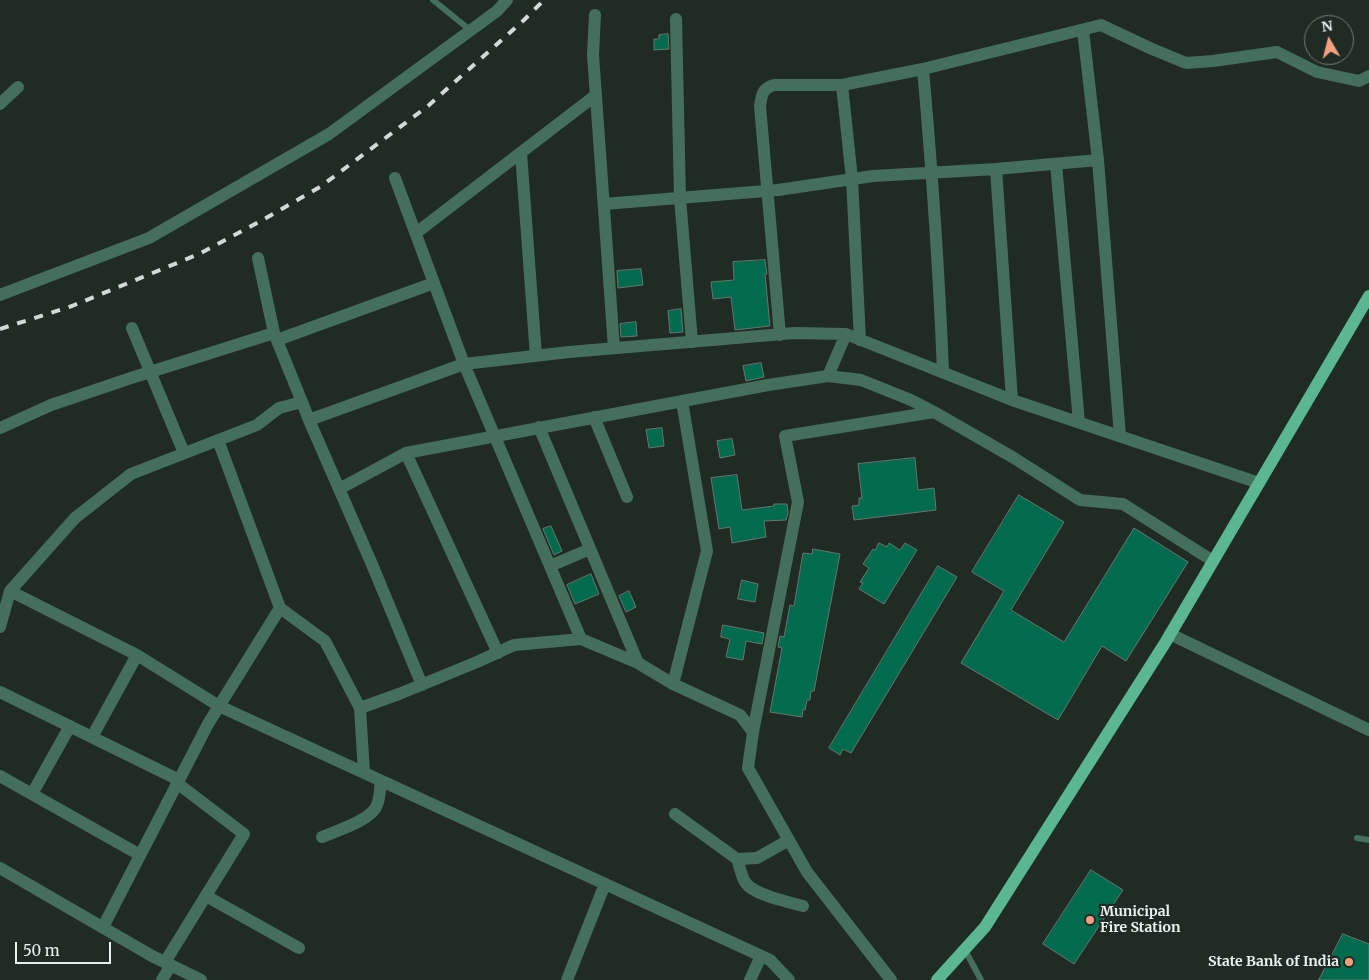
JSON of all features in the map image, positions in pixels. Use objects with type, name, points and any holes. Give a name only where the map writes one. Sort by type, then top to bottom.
[{"type":"main road","points":[[937,980],[985,927],[1170,634],[1369,296]]},
{"type":"street","points":[[0,295],[150,238],[328,134],[497,11],[507,0]]},
{"type":"street","points":[[595,15],[593,55],[614,348]]},
{"type":"street","points":[[676,19],[680,198],[692,342]]},
{"type":"street","points":[[780,334],[760,106],[762,95],[766,88],[774,85],[842,85],[922,69],[1101,24],[1186,63],[1277,52],[1317,72],[1359,81],[1369,76]]},
{"type":"street","points":[[1083,30],[1098,160],[1120,436]]},
{"type":"street","points":[[922,69],[932,173],[940,297],[942,372]]},
{"type":"street","points":[[842,85],[852,179],[860,340]]},
{"type":"street","points":[[0,104],[18,87]]},
{"type":"street","points":[[416,233],[596,95]]},
{"type":"street","points":[[521,153],[536,356]]},
{"type":"street","points":[[604,204],[767,190],[874,176],[1098,160]]},
{"type":"street","points":[[1056,164],[1079,422]]},
{"type":"street","points":[[996,168],[1012,400]]},
{"type":"street","points":[[395,178],[464,364],[581,640]]},
{"type":"street","points":[[258,258],[276,337],[308,420],[422,685]]},
{"type":"street","points":[[0,428],[51,405],[149,372],[276,337],[434,283]]},
{"type":"street","points":[[132,328],[184,454]]},
{"type":"street","points":[[308,420],[464,364],[614,348],[780,334],[846,334],[1012,400],[1259,482]]},
{"type":"street","points":[[828,376],[846,334]]},
{"type":"street","points":[[339,489],[406,453],[768,385],[828,376],[861,380],[911,400],[1014,458],[1080,500],[1123,504],[1213,560]]},
{"type":"street","points":[[673,684],[707,551],[682,401]]},
{"type":"street","points":[[0,627],[10,591],[75,518],[131,474],[257,425],[280,408],[302,402]]},
{"type":"street","points":[[891,980],[807,872],[748,768],[752,732],[798,502],[785,436],[934,412]]},
{"type":"street","points":[[594,417],[627,497]]},
{"type":"street","points":[[539,427],[638,663]]},
{"type":"street","points":[[218,440],[280,608],[325,641],[360,708],[364,773]]},
{"type":"street","points":[[406,453],[498,653]]},
{"type":"street","points":[[550,566],[590,549]]},
{"type":"street","points":[[10,591],[137,655],[219,706],[770,960],[790,980]]},
{"type":"street","points":[[103,927],[208,724],[280,608]]},
{"type":"street","points":[[1170,634],[1369,730]]},
{"type":"street","points":[[360,708],[422,685],[514,645],[581,640],[638,663],[673,684],[740,715],[752,732]]},
{"type":"street","points":[[92,737],[137,655]]},
{"type":"street","points":[[0,692],[178,782],[244,834],[206,896],[168,964],[162,980]]},
{"type":"street","points":[[32,794],[70,726]]},
{"type":"street","points":[[0,776],[140,855]]},
{"type":"street","points":[[322,837],[371,814],[377,806],[381,781]]},
{"type":"street","points":[[675,814],[737,859],[745,881],[750,887],[762,893],[803,906]]},
{"type":"street","points":[[737,859],[757,858],[789,840]]},
{"type":"street","points":[[0,868],[168,964],[201,980]]},
{"type":"street","points":[[567,980],[605,884]]},
{"type":"street","points":[[206,896],[298,948]]},
{"type":"street","points":[[750,980],[761,956]]},
{"type":"lane","points":[[433,0],[470,30]]},
{"type":"lane","points":[[1357,838],[1369,840]]},
{"type":"lane","points":[[964,950],[981,980]]},
{"type":"building","points":[[668,34],[669,49],[654,50],[654,39],[659,39],[659,35]]},
{"type":"building","points":[[765,260],[770,326],[735,330],[731,297],[713,299],[711,282],[734,280],[733,262]]},
{"type":"building","points":[[641,269],[643,285],[618,288],[617,271]]},
{"type":"building","points":[[681,309],[683,332],[670,333],[668,311]]},
{"type":"building","points":[[636,322],[637,336],[621,337],[620,324]]},
{"type":"building","points":[[761,363],[764,377],[746,381],[743,366]]},
{"type":"building","points":[[662,428],[664,446],[649,448],[646,430]]},
{"type":"building","points":[[732,439],[735,455],[720,458],[717,441]]},
{"type":"building","points":[[915,458],[918,490],[934,488],[936,510],[854,520],[852,506],[859,505],[859,498],[862,498],[858,464]]},
{"type":"building","points":[[737,475],[742,510],[774,506],[774,504],[787,504],[788,513],[786,520],[764,521],[766,537],[732,543],[730,527],[719,529],[711,478]]},
{"type":"building","points":[[1019,495],[1064,522],[1011,610],[1064,642],[1134,528],[1188,562],[1126,661],[1102,646],[1058,720],[961,663],[1004,591],[972,572]]},
{"type":"building","points":[[551,526],[562,551],[554,555],[543,529]]},
{"type":"building","points":[[879,543],[887,547],[889,543],[900,550],[905,543],[917,550],[884,604],[859,589],[863,583],[860,582],[869,568],[863,564]]},
{"type":"building","points":[[813,549],[840,554],[814,691],[811,691],[810,700],[807,700],[802,717],[770,712],[782,648],[778,647],[780,636],[784,637],[790,605],[794,606],[803,553],[812,554]]},
{"type":"building","points":[[938,566],[957,577],[851,753],[843,749],[840,755],[829,748]]},
{"type":"building","points":[[591,574],[599,594],[575,604],[567,585]]},
{"type":"building","points":[[742,580],[758,584],[755,602],[738,599]]},
{"type":"building","points":[[629,591],[636,607],[626,612],[619,596]]},
{"type":"building","points":[[723,625],[764,633],[762,644],[746,641],[743,660],[726,657],[730,639],[721,637]]},
{"type":"building","points":[[1091,870],[1123,890],[1074,964],[1043,944]]},
{"type":"building","name":"State Bank of India","points":[[1343,934],[1369,944],[1369,980],[1319,980]]},
{"type":"railway","points":[[0,329],[72,306],[199,254],[320,187],[428,106],[544,0]]},
{"type":"place","name":"Municipal Fire Station","points":[[1090,920]]},
{"type":"place","name":"State Bank of India","points":[[1349,962]]}]
